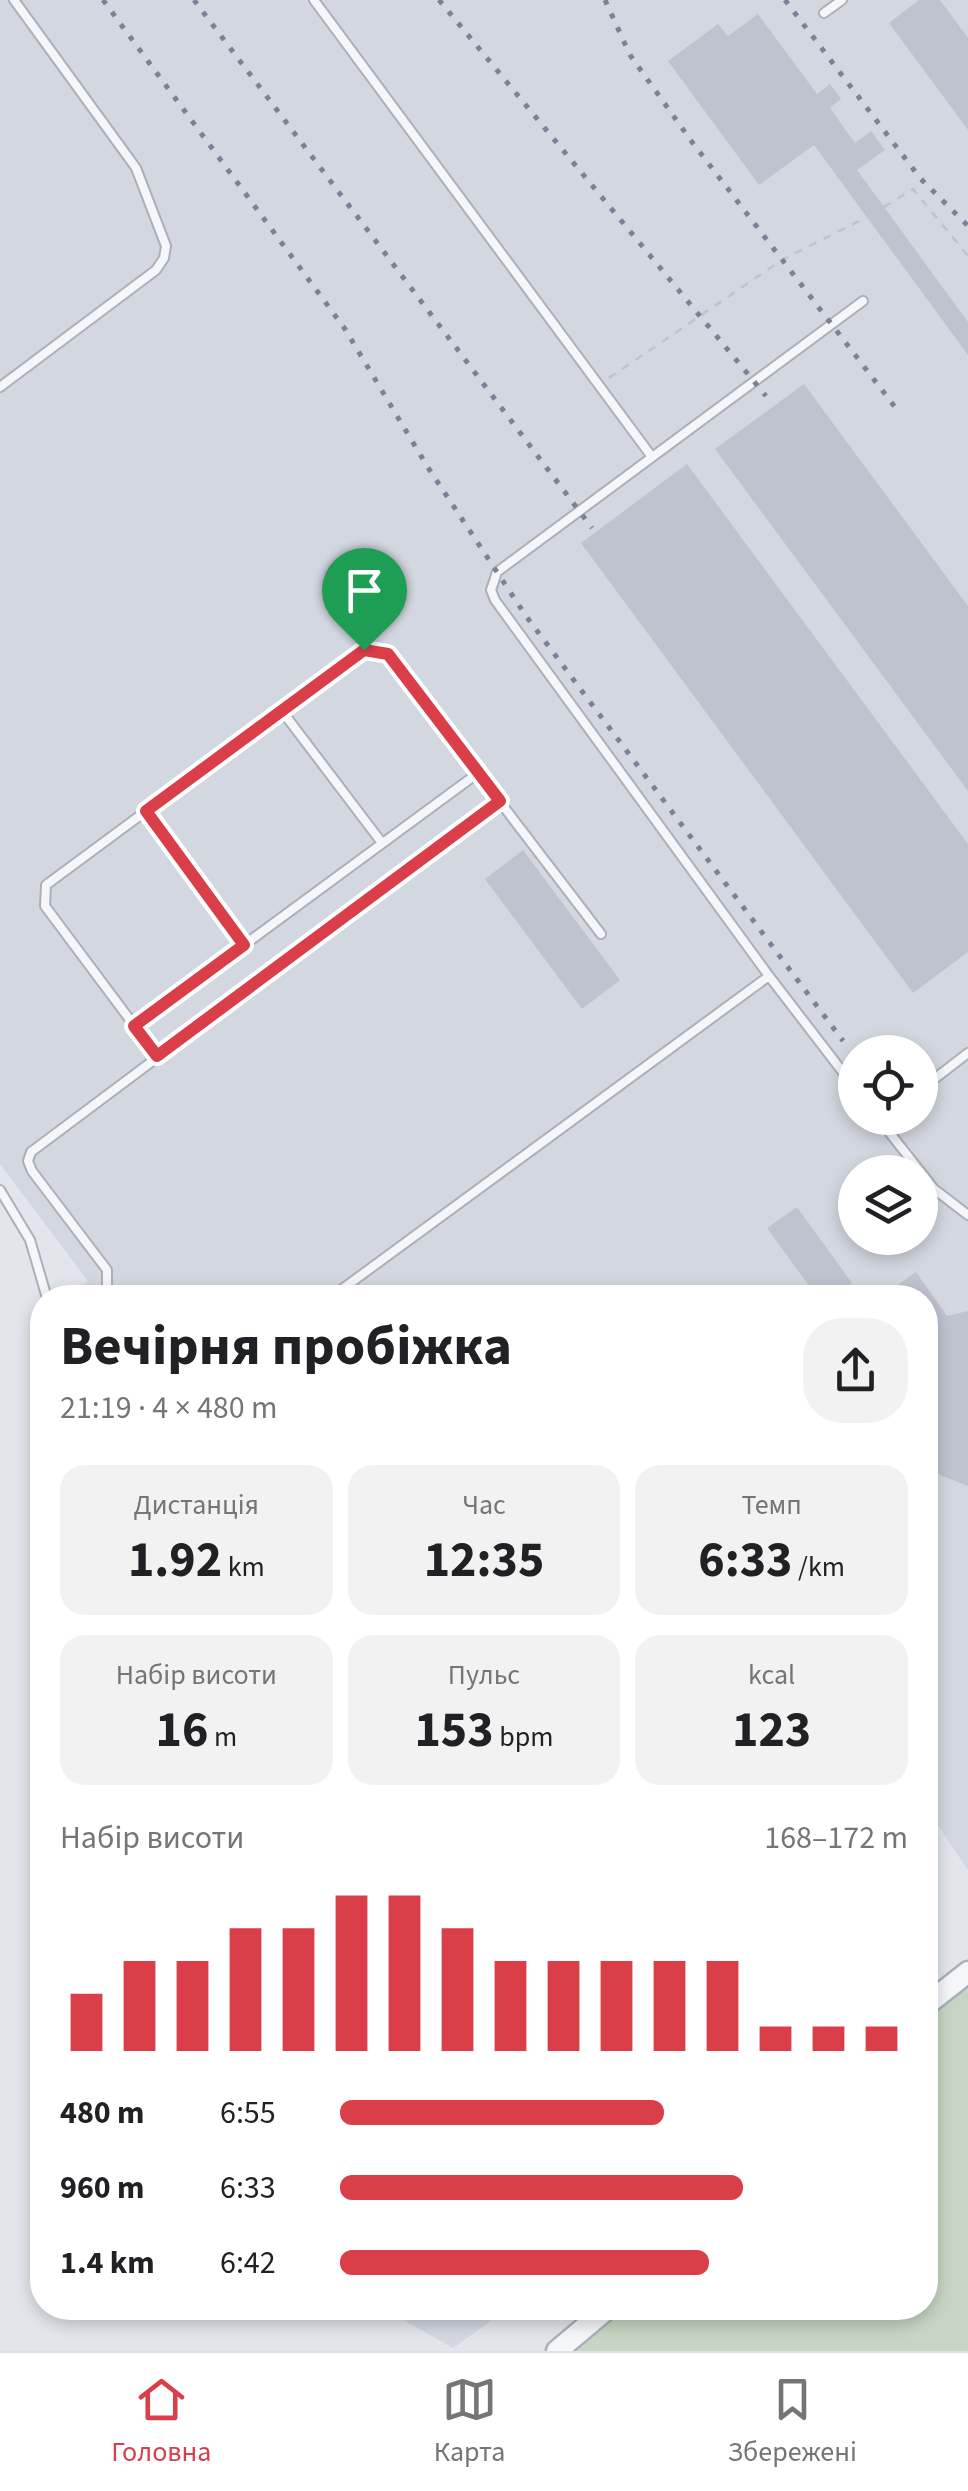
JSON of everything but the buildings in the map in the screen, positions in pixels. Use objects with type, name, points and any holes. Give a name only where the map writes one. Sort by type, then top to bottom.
[{"type":"street","points":[[938,1996],[968,1972]]},
{"type":"street","points":[[558,2351],[594,2320]]},
{"type":"lane","points":[[0,387],[156,270],[166,246],[136,168],[14,0]]},
{"type":"lane","points":[[314,0],[652,457]]},
{"type":"lane","points":[[824,13],[842,0]]},
{"type":"lane","points":[[838,1066],[495,600],[492,590],[497,572],[863,301]]},
{"type":"lane","points":[[157,1056],[44,906],[46,884],[364,650],[388,654],[601,934]]},
{"type":"lane","points":[[282,711],[382,844]]},
{"type":"lane","points":[[134,1026],[478,773]]},
{"type":"lane","points":[[107,1285],[107,1270],[32,1171],[30,1152],[500,801]]},
{"type":"lane","points":[[146,811],[244,945]]},
{"type":"lane","points":[[348,1285],[769,976]]},
{"type":"lane","points":[[938,1076],[968,1053]]},
{"type":"lane","points":[[893,1135],[934,1189],[968,1215]]},
{"type":"lane","points":[[0,1190],[30,1240],[43,1285]]},
{"type":"path","points":[[884,207],[914,189],[968,256]]},
{"type":"path","points":[[600,384],[782,260],[867,217]]},
{"type":"shaded area","points":[[0,0],[968,0],[968,1870],[938,1825],[938,1285],[83,1285],[88,1281],[0,1164]]},
{"type":"shaded area","points":[[403,2320],[492,2320],[453,2348]]},
{"type":"green space","points":[[968,1984],[968,2351],[577,2351],[612,2320],[938,2320],[938,2011]]},
{"type":"railway","points":[[103,0],[345,329],[427,466],[526,616],[839,1035]]},
{"type":"railway","points":[[194,0],[592,528]]},
{"type":"railway","points":[[439,0],[766,396]]},
{"type":"railway","points":[[605,0],[630,55],[692,142],[898,411]]},
{"type":"railway","points":[[785,0],[920,178],[968,226]]},
{"type":"route","points":[[364,650],[388,654],[500,801],[157,1056],[134,1026],[244,945],[146,811],[364,650]]}]
